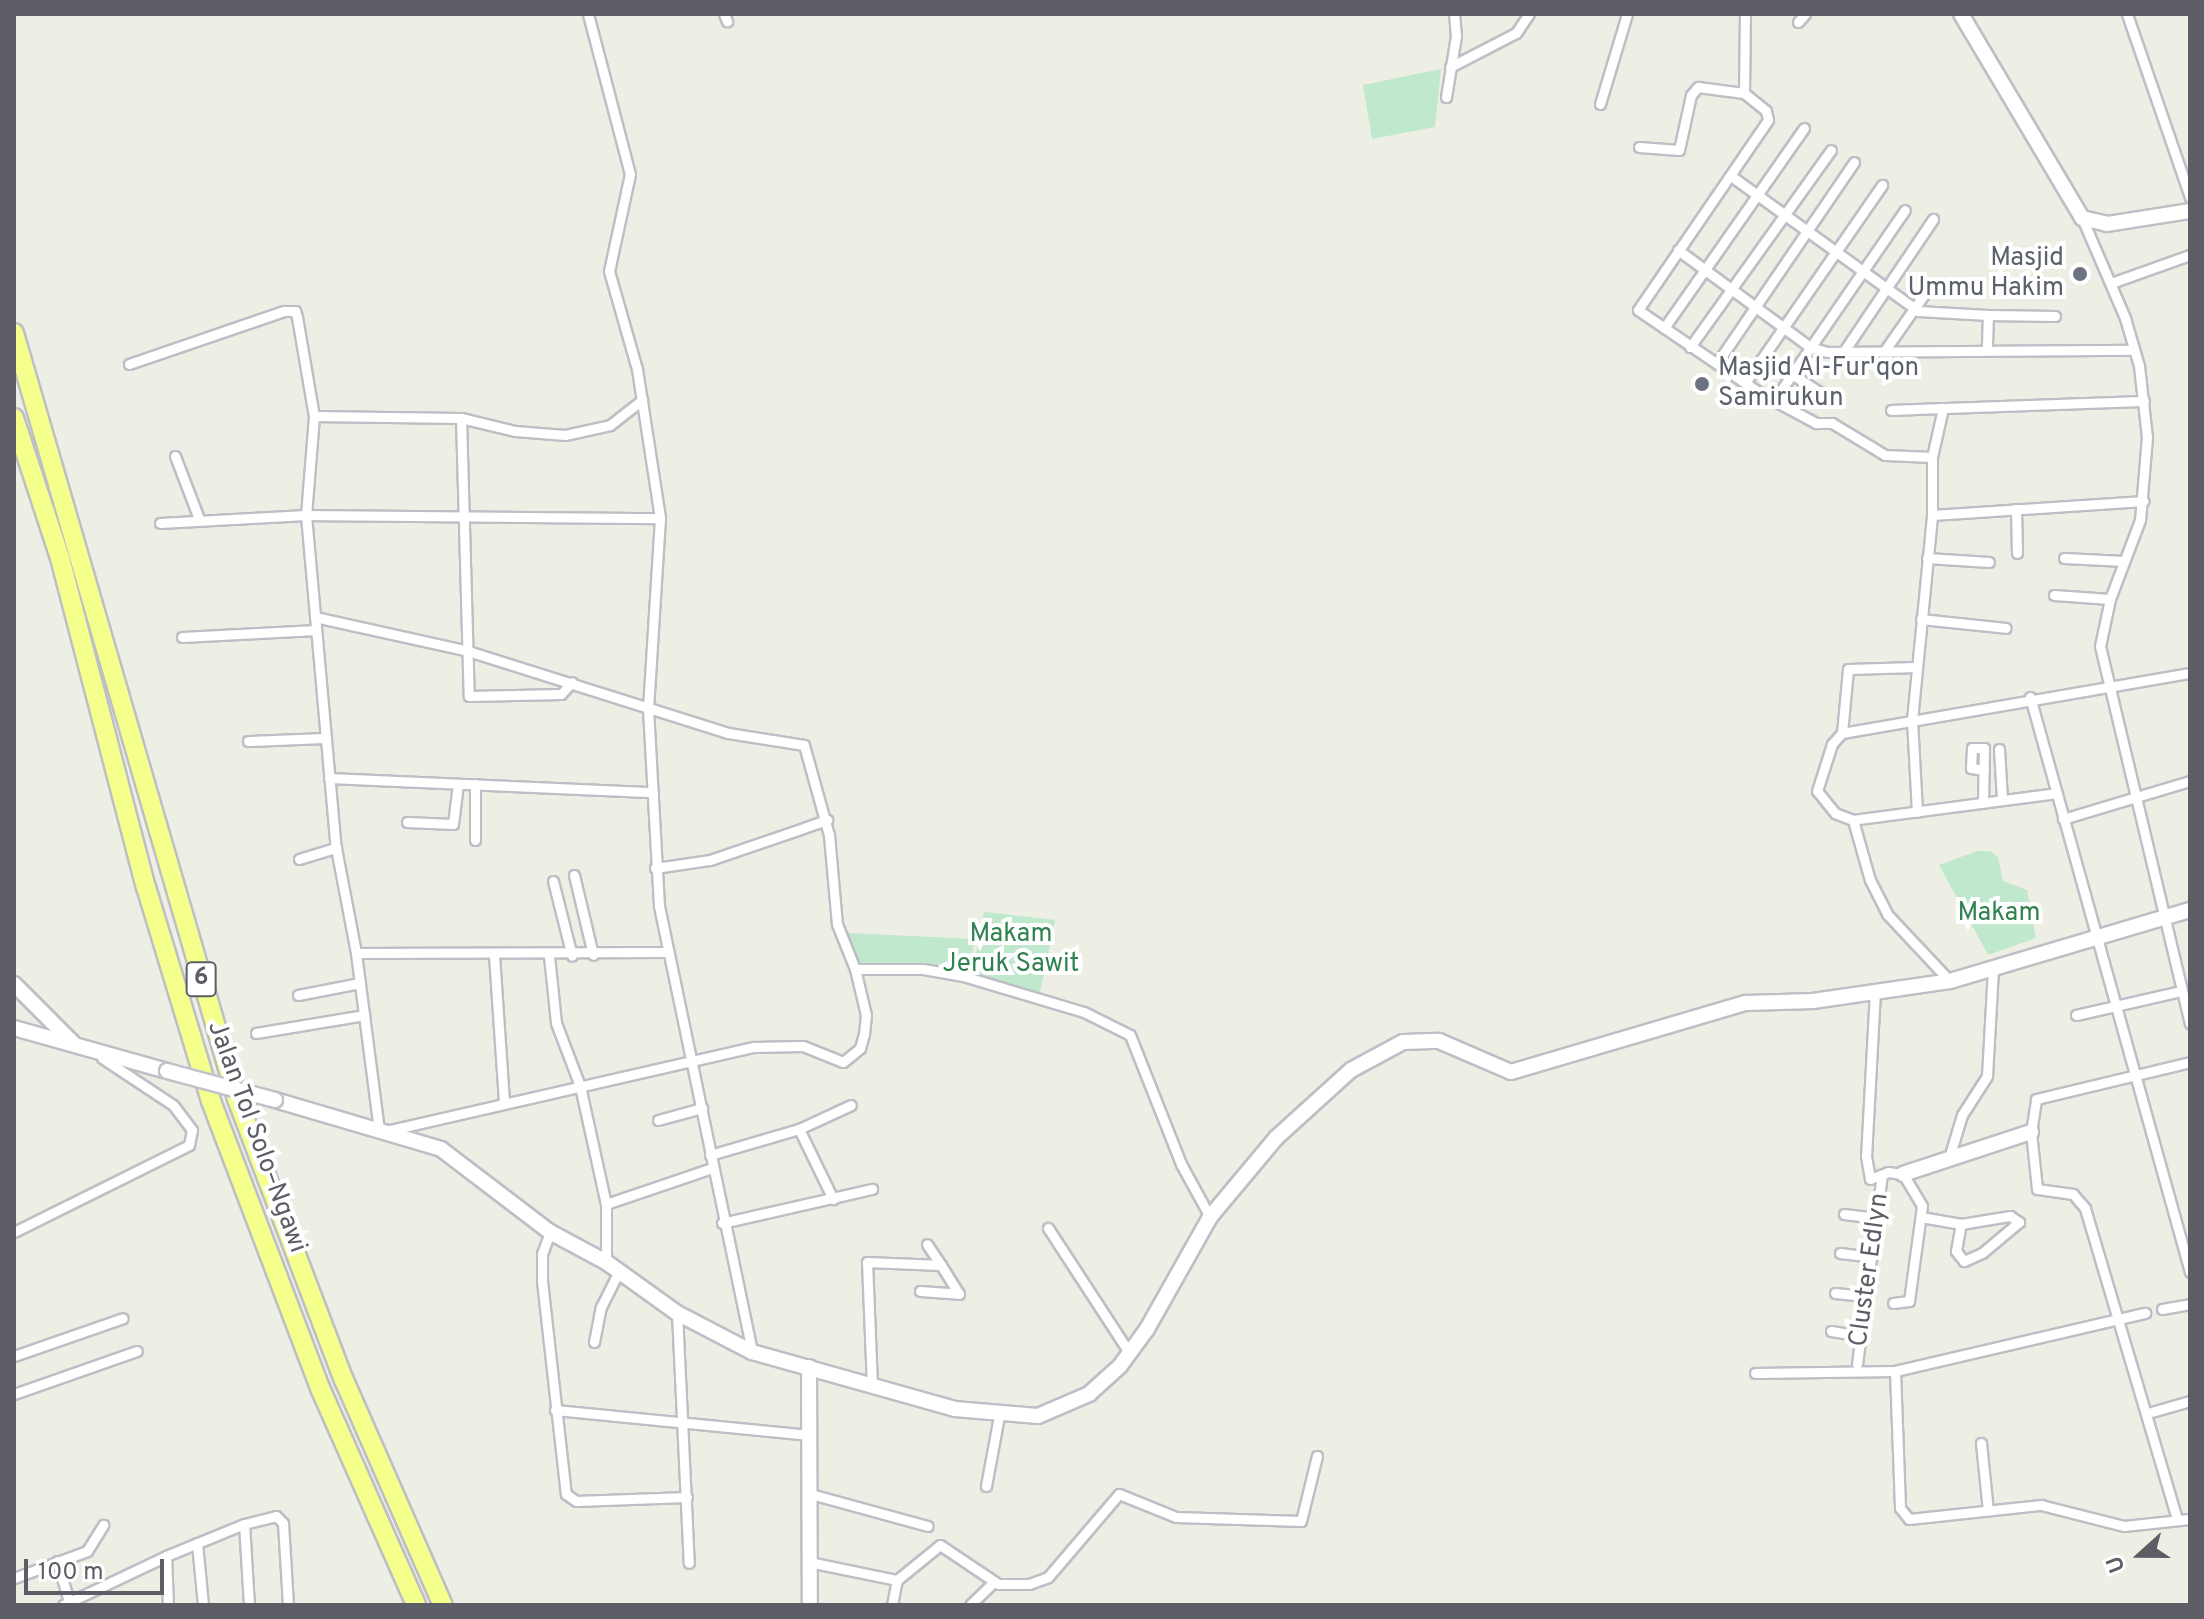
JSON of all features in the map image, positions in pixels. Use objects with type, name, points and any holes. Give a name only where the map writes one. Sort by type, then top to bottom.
[{"type":"highway","name":"Jalan Tol Solo–Ngawi","points":[[14,333],[237,1099],[344,1380],[443,1605]]},
{"type":"highway","name":"Jalan Tol Solo–Ngawi","points":[[14,418],[60,558],[146,887],[206,1088],[320,1388],[416,1605]]},
{"type":"main road","points":[[1961,14],[2082,218],[2107,224],[2190,211]]},
{"type":"main road","points":[[14,1028],[275,1100],[455,1156],[550,1232],[606,1262],[677,1313],[752,1352],[872,1386],[999,1416],[1038,1416],[1075,1402],[1130,1354],[1210,1217],[1247,1169],[1329,1088],[1403,1042],[1439,1041],[1500,1071],[1555,1061],[1746,1003],[1813,1001],[1993,968],[2093,936],[2190,910]]},
{"type":"main road","points":[[14,984],[83,1048]]},
{"type":"main road","points":[[1903,1174],[2031,1132]]},
{"type":"main road","points":[[809,1367],[807,1493],[810,1605]]},
{"type":"street","points":[[588,14],[630,174],[609,271],[642,400],[660,518],[648,709],[655,868],[665,952],[702,1108],[722,1223],[752,1352]]},
{"type":"street","points":[[1446,97],[1454,14]]},
{"type":"street","points":[[1450,67],[1516,33],[1529,14]]},
{"type":"street","points":[[1600,104],[1627,14]]},
{"type":"street","points":[[1744,93],[1745,14]]},
{"type":"street","points":[[2127,14],[2190,197]]},
{"type":"street","points":[[1639,147],[1679,150],[1691,95],[1698,87],[1744,93],[1769,117],[1638,308],[1745,383],[1816,423],[1832,423],[1885,455],[1932,457]]},
{"type":"street","points":[[1664,328],[1804,128]]},
{"type":"street","points":[[1690,347],[1831,150]]},
{"type":"street","points":[[1717,363],[1810,231],[1854,162]]},
{"type":"street","points":[[1731,176],[1924,314],[2055,316]]},
{"type":"street","points":[[1745,383],[1882,185]]},
{"type":"street","points":[[1775,399],[1905,210]]},
{"type":"street","points":[[2082,218],[2114,282],[2134,350],[2144,401],[2144,501],[2110,599],[2100,646],[2190,1023]]},
{"type":"street","points":[[1842,354],[1933,219]]},
{"type":"street","points":[[1678,250],[1706,267],[1810,347],[1842,354],[1885,350],[2134,350]]},
{"type":"street","points":[[2114,282],[2190,255]]},
{"type":"street","points":[[1885,350],[1930,286]]},
{"type":"street","points":[[129,364],[295,311],[314,416],[306,515],[329,778],[336,848],[356,953],[381,1131],[691,1060],[784,1044],[803,1046],[843,1062],[852,1058],[860,1048],[866,1015],[855,969],[834,909],[827,820],[804,745],[728,733],[468,651],[315,617]]},
{"type":"street","points":[[1987,350],[1988,315]]},
{"type":"street","points":[[1790,373],[1824,395]]},
{"type":"street","points":[[314,416],[461,418],[515,431],[565,435],[610,425],[642,400]]},
{"type":"street","points":[[1891,410],[2144,401]]},
{"type":"street","points":[[1917,812],[1912,720],[1932,515],[1932,457],[1943,408]]},
{"type":"street","points":[[461,418],[469,696],[561,694],[572,682]]},
{"type":"street","points":[[175,456],[199,519]]},
{"type":"street","points":[[1932,515],[2144,501]]},
{"type":"street","points":[[2016,509],[2017,553]]},
{"type":"street","points":[[160,523],[306,515],[660,518]]},
{"type":"street","points":[[1927,558],[1989,562]]},
{"type":"street","points":[[2064,558],[2124,561]]},
{"type":"street","points":[[2054,595],[2110,599]]},
{"type":"street","points":[[1921,619],[2006,628]]},
{"type":"street","points":[[182,637],[316,630]]},
{"type":"street","points":[[1916,667],[1848,669],[1842,733],[1832,744],[1817,791],[1835,813],[1853,820],[2057,793]]},
{"type":"street","points":[[1842,733],[2030,697],[2190,673]]},
{"type":"street","points":[[2030,697],[2093,936],[2184,1231],[2190,1272]]},
{"type":"street","points":[[248,741],[326,738]]},
{"type":"street","points":[[1999,749],[2002,799]]},
{"type":"street","points":[[1983,802],[1984,770]]},
{"type":"street","points":[[329,778],[653,792]]},
{"type":"street","points":[[2063,819],[2190,781]]},
{"type":"street","points":[[407,822],[453,824],[458,784]]},
{"type":"street","points":[[475,784],[475,840]]},
{"type":"street","points":[[655,868],[710,860],[827,820]]},
{"type":"street","points":[[1853,820],[1870,880],[1887,914],[1945,975]]},
{"type":"street","points":[[299,859],[336,848]]},
{"type":"street","points":[[574,875],[593,955]]},
{"type":"street","points":[[553,881],[572,956]]},
{"type":"street","points":[[356,953],[572,956],[665,952]]},
{"type":"street","points":[[494,955],[504,1103]]},
{"type":"street","points":[[549,956],[556,1023],[580,1086],[606,1204],[606,1262]]},
{"type":"street","points":[[1949,1158],[1962,1115],[1987,1076],[1993,968]]},
{"type":"street","points":[[855,969],[923,969],[963,976],[1084,1012],[1130,1035],[1181,1164],[1210,1217]]},
{"type":"street","points":[[298,995],[360,983]]},
{"type":"street","points":[[1875,991],[1866,1156],[1870,1179],[1903,1174],[1921,1200],[1909,1301],[1893,1303]]},
{"type":"street","points":[[2076,1015],[2181,991]]},
{"type":"street","points":[[256,1033],[365,1015]]},
{"type":"street","points":[[14,1232],[189,1145],[192,1130],[173,1105],[83,1048]]},
{"type":"street","points":[[2177,1519],[2148,1413],[2082,1200],[2035,1186],[2031,1132],[2034,1100],[2190,1062]]},
{"type":"street","points":[[710,1155],[799,1129],[851,1105]]},
{"type":"street","points":[[658,1120],[702,1108]]},
{"type":"street","points":[[799,1129],[833,1199]]},
{"type":"street","points":[[606,1204],[712,1168]]},
{"type":"street","name":"Cluster Edlyn","points":[[1857,1364],[1882,1175]]},
{"type":"street","points":[[722,1223],[872,1189]]},
{"type":"street","points":[[1844,1214],[1877,1218]]},
{"type":"street","points":[[1921,1217],[1961,1224],[2010,1216],[2018,1219],[2019,1225],[1964,1261],[1956,1251],[1961,1224]]},
{"type":"street","points":[[1048,1228],[1130,1354]]},
{"type":"street","points":[[550,1232],[541,1262],[555,1410],[569,1497],[687,1497]]},
{"type":"street","points":[[920,1291],[959,1294],[927,1244]]},
{"type":"street","points":[[1840,1253],[1872,1257]]},
{"type":"street","points":[[872,1386],[868,1259],[941,1265]]},
{"type":"street","points":[[594,1342],[601,1307],[619,1271]]},
{"type":"street","points":[[1835,1293],[1866,1296]]},
{"type":"street","points":[[2162,1309],[2190,1304]]},
{"type":"street","points":[[677,1313],[686,1427],[689,1563]]},
{"type":"street","points":[[1755,1373],[1895,1371],[2145,1313]]},
{"type":"street","points":[[14,1356],[123,1318]]},
{"type":"street","points":[[1831,1331],[1861,1336]]},
{"type":"street","points":[[14,1394],[137,1351]]},
{"type":"street","points":[[1895,1371],[1902,1513],[1912,1520],[2041,1505],[2124,1526],[2190,1519]]},
{"type":"street","points":[[2148,1413],[2190,1401]]},
{"type":"street","points":[[555,1410],[686,1427],[808,1435]]},
{"type":"street","points":[[986,1486],[999,1416]]},
{"type":"street","points":[[1981,1443],[1988,1511]]},
{"type":"street","points":[[892,1605],[897,1580],[940,1545],[994,1582],[1018,1586],[1048,1577],[1119,1494],[1176,1517],[1301,1521],[1317,1456]]},
{"type":"street","points":[[807,1493],[928,1526]]},
{"type":"street","points":[[57,1561],[67,1604],[166,1556],[244,1524],[281,1519],[288,1605]]},
{"type":"street","points":[[244,1524],[249,1605]]},
{"type":"street","points":[[14,1578],[87,1551],[103,1525]]},
{"type":"street","points":[[197,1543],[203,1605]]},
{"type":"street","points":[[166,1556],[168,1605]]},
{"type":"street","points":[[809,1562],[897,1580]]},
{"type":"street","points":[[970,1605],[994,1582]]},
{"type":"green space","points":[[1441,69],[1435,127],[1372,139],[1363,85]]},
{"type":"green space","name":"Makam","points":[[1977,851],[1990,851],[1998,857],[2003,881],[2027,890],[2036,938],[1988,955],[1939,865]]},
{"type":"green space","name":"Makam Jeruk Sawit","points":[[984,912],[1055,920],[1040,992],[972,974]]},
{"type":"green space","points":[[848,933],[975,939],[968,972],[857,965]]},
{"type":"place","name":"Masjid Ummu Hakim","points":[[2080,274]]},
{"type":"place","name":"Masjid Al-Fur'qon Samirukun","points":[[1702,384]]}]
